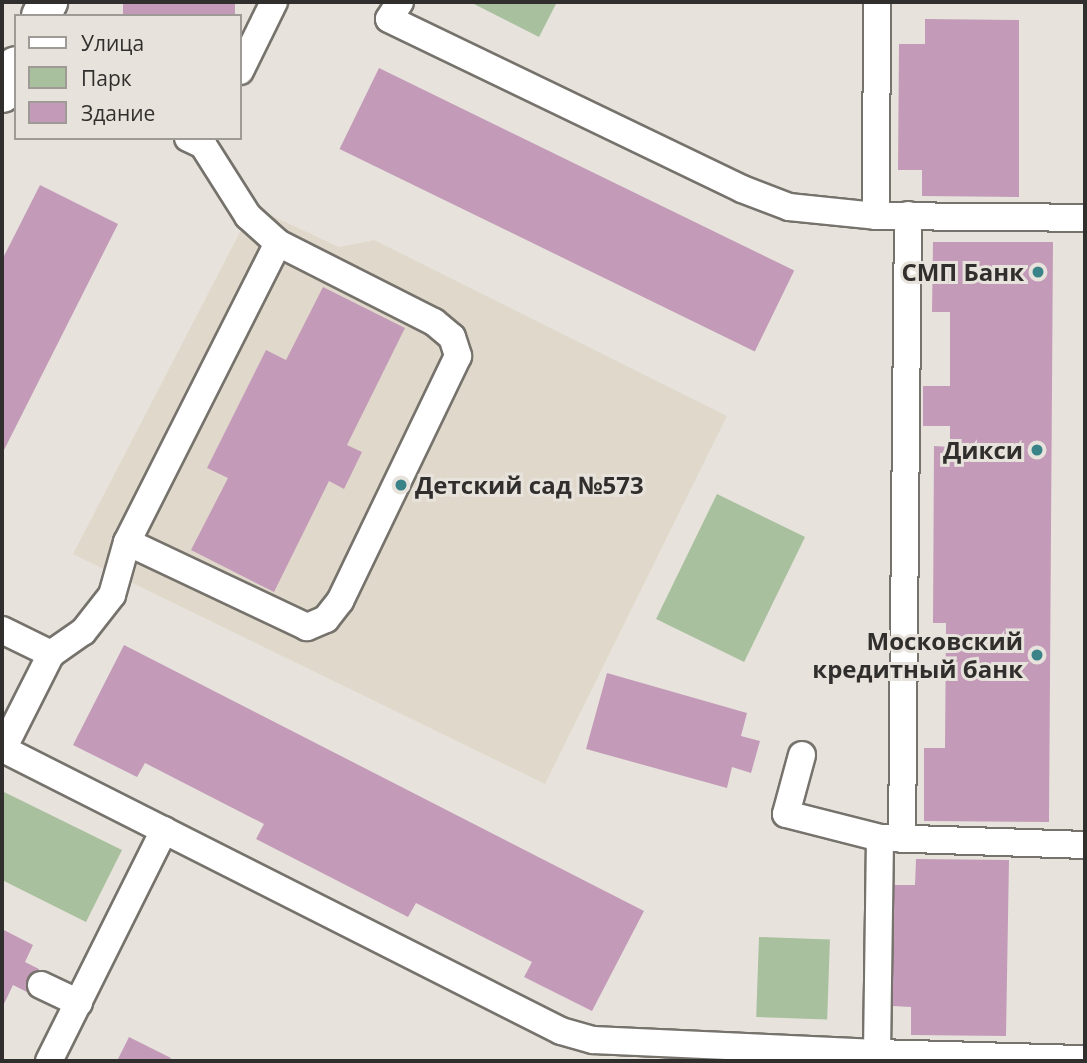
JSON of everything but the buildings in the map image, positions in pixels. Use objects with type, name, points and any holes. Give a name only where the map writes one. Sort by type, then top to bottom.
[{"type":"street","points":[[2,93],[14,70]]},
{"type":"lane","points":[[242,67],[274,2]]},
{"type":"lane","points":[[400,2],[389,19],[742,189],[789,207],[876,216],[1085,218]]},
{"type":"lane","points":[[876,216],[877,2]]},
{"type":"lane","points":[[127,542],[283,621],[306,627],[326,619],[341,601],[453,379],[458,356],[452,337],[434,322],[278,243],[248,216],[199,141]]},
{"type":"lane","points":[[892,1057],[891,838],[908,215]]},
{"type":"lane","points":[[278,243],[127,542],[112,595],[83,632],[51,654],[2,750],[561,1031],[604,1041],[892,1057],[1085,1059]]},
{"type":"lane","points":[[2,630],[51,654]]},
{"type":"lane","points":[[802,755],[786,814],[891,838],[1085,845]]},
{"type":"lane","points":[[49,1061],[164,830]]},
{"type":"lane","points":[[41,985],[79,1003]]},
{"type":"shaded area","name":"Детский сад №573","points":[[253,207],[339,247],[374,240],[727,416],[545,784],[73,554]]},
{"type":"green space","points":[[470,2],[557,2],[539,37]]},
{"type":"green space","points":[[717,494],[805,537],[744,662],[656,619]]},
{"type":"green space","points":[[2,791],[122,850],[86,922],[2,880]]},
{"type":"green space","points":[[759,937],[830,939],[827,1019],[756,1017]]},
{"type":"place","name":"СМП Банк","points":[[1038,272]]},
{"type":"place","name":"Дикси","points":[[1037,450]]},
{"type":"place","name":"Детский сад №573","points":[[401,485]]},
{"type":"place","name":"Московский кредитный банк","points":[[1037,655]]}]
